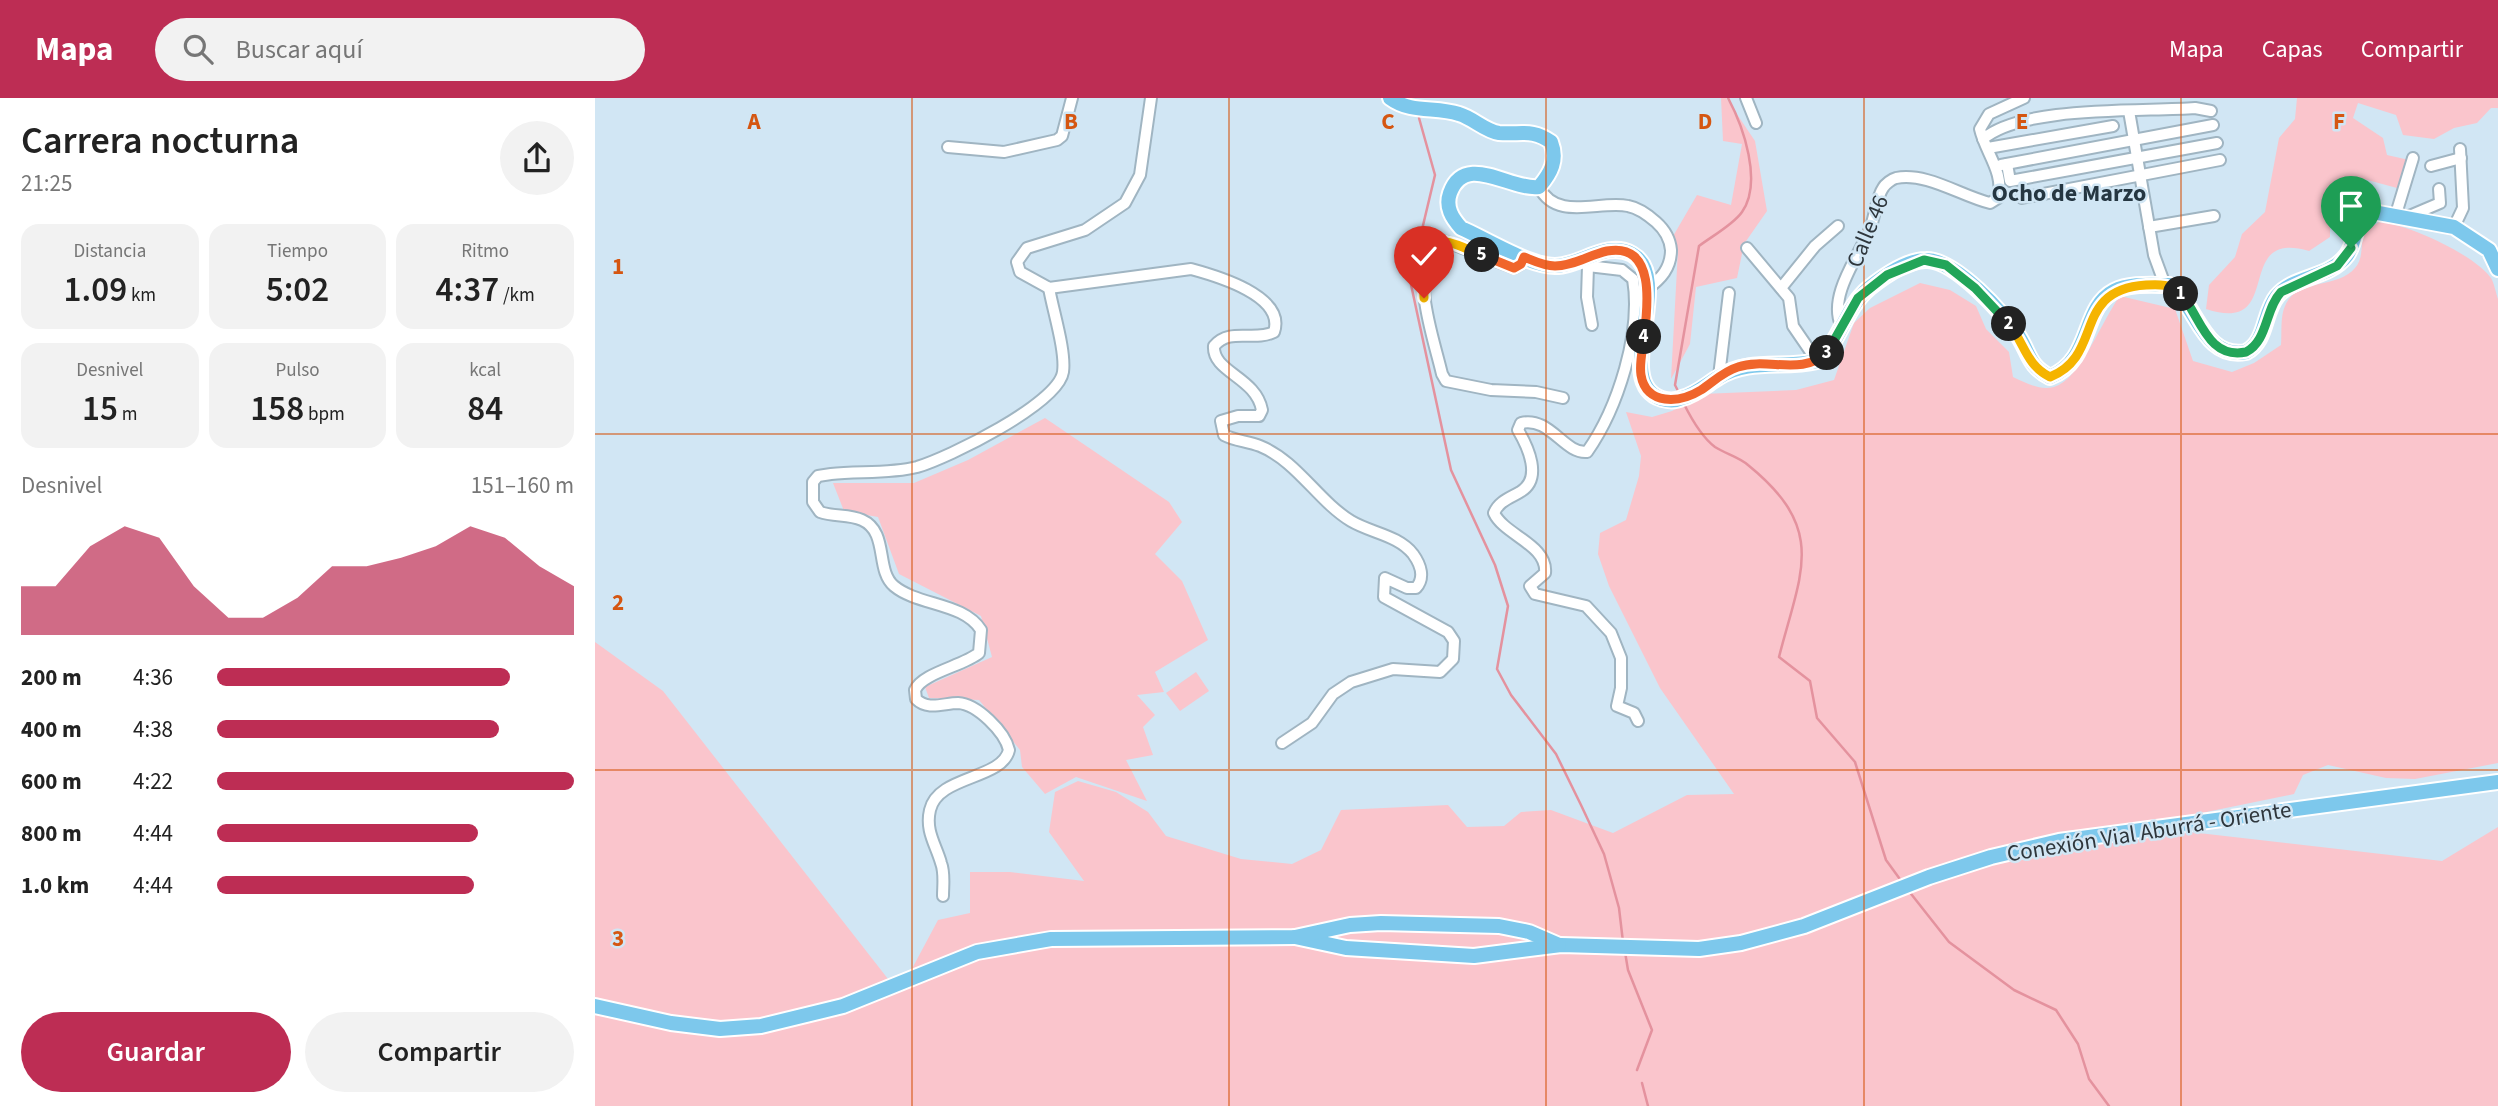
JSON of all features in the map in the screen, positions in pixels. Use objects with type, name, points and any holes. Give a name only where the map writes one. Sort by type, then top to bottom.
[{"type":"main road","points":[[1390,98],[1400,105],[1416,110],[1460,114],[1500,133],[1529,131],[1542,135],[1551,142],[1555,151],[1554,165],[1539,187],[1527,189],[1482,172],[1468,173],[1455,183],[1449,195],[1448,206],[1461,228],[1524,257],[1555,266],[1588,262],[1619,250],[1633,255],[1643,265],[1647,289],[1640,373],[1645,388],[1655,397],[1668,401],[1683,398],[1739,366],[1817,361],[1833,346],[1840,325],[1858,298],[1912,262],[1934,260],[1946,265],[1985,298],[2020,338],[2031,363],[2050,377],[2072,363],[2097,310],[2111,292],[2132,286],[2165,285],[2177,290],[2187,300],[2210,340],[2232,352],[2246,352],[2258,340],[2274,299],[2281,292],[2337,266],[2351,248],[2357,227],[2367,214],[2401,215],[2454,227],[2489,250],[2498,269]]},
{"type":"main road","name":"Conexión Vial Aburrá - Oriente","points":[[1292,937],[1339,948],[1474,956],[1565,945],[1685,949],[1741,943],[1804,926],[1929,877],[1991,857],[2059,841],[2498,782]]},
{"type":"main road","points":[[1332,929],[1339,948],[1350,943],[1350,925]]},
{"type":"main road","name":"Conexión Vial Aburrá - Oriente","points":[[595,1006],[671,1023],[720,1028],[788,1021],[843,1006],[939,966],[1014,944],[1095,937],[1292,937],[1350,925],[1511,928],[1565,945]]},
{"type":"main road","points":[[1511,928],[1514,951]]},
{"type":"main road","points":[[1514,951],[1529,932]]},
{"type":"street","points":[[948,147],[1004,152],[1057,140],[1062,136],[1072,98]]},
{"type":"street","points":[[1151,98],[1140,175],[1125,203],[1085,230],[1043,241],[1019,255],[1017,262],[1020,272],[1049,288],[1191,269],[1210,274],[1264,300],[1273,311],[1277,324],[1274,332],[1266,336],[1233,335],[1220,338],[1214,346],[1214,353],[1223,367],[1255,390],[1262,410],[1259,416],[1227,417],[1221,421],[1224,435],[1261,446],[1296,471],[1343,516],[1403,545],[1420,566],[1422,576],[1416,588],[1407,588],[1385,578],[1383,593],[1387,602],[1448,632],[1454,641],[1455,651],[1446,669],[1433,673],[1393,669],[1344,685],[1333,694],[1312,723],[1282,743]]},
{"type":"street","points":[[1746,98],[1756,123]]},
{"type":"street","points":[[2024,98],[1989,114],[1980,129],[2010,181],[2217,143]]},
{"type":"street","points":[[1986,143],[2002,127],[2059,115],[2195,108],[2211,111]]},
{"type":"street","points":[[2129,111],[2154,255],[2165,285]]},
{"type":"street","points":[[2001,165],[2213,125]]},
{"type":"street","points":[[1986,143],[2113,126]]},
{"type":"street","points":[[2431,166],[2460,153],[2458,208],[2454,227]]},
{"type":"street","points":[[2413,158],[2401,215],[2440,203],[2439,189]]},
{"type":"street","points":[[2022,198],[2220,160]]},
{"type":"street","name":"Calle 46","points":[[1840,325],[1838,307],[1842,289],[1870,229],[1882,188],[1893,179],[1929,181],[1990,203],[1998,198],[2001,165]]},
{"type":"street","points":[[1539,187],[1545,197],[1556,204],[1588,208],[1628,206],[1646,212],[1669,237],[1671,252],[1668,267],[1661,279],[1647,289]]},
{"type":"street","points":[[2150,227],[2214,216]]},
{"type":"street","points":[[1781,288],[1815,246],[1838,226]]},
{"type":"street","points":[[1524,257],[1521,264],[1514,268],[1447,242],[1437,241],[1430,244],[1423,273],[1424,298],[1442,374],[1446,381],[1465,386],[1563,398]]},
{"type":"street","points":[[1747,248],[1793,305],[1793,326],[1817,361]]},
{"type":"street","points":[[1592,325],[1587,298],[1588,262],[1630,274],[1636,310],[1626,365],[1594,440],[1587,452],[1582,453],[1570,447],[1559,435],[1533,422],[1521,423],[1518,430],[1529,452],[1531,479],[1525,489],[1497,507],[1494,515],[1538,553],[1545,564],[1545,573],[1530,586],[1535,594],[1585,606],[1611,633],[1621,658],[1621,688],[1617,706],[1635,713],[1638,721]]},
{"type":"street","points":[[943,896],[941,863],[929,833],[931,807],[943,791],[1004,761],[1009,750],[1005,739],[971,706],[961,703],[925,705],[916,699],[915,690],[925,679],[970,660],[979,653],[981,630],[971,619],[893,585],[870,524],[860,519],[820,512],[813,502],[813,482],[818,476],[831,474],[916,467],[978,440],[1045,400],[1063,376],[1049,288]]},
{"type":"street","points":[[1719,376],[1729,293]]},
{"type":"shaded area","points":[[1721,98],[1726,98],[1755,141],[1767,211],[1744,244],[1737,278],[1696,287],[1690,344],[1671,379],[1678,250],[1672,238],[1697,195],[1731,205],[1742,144],[1723,141]]},
{"type":"shaded area","points":[[2297,98],[2498,98],[2498,108],[2491,108],[2477,123],[2454,128],[2434,139],[2403,135],[2396,115],[2358,103],[2353,118],[2383,138],[2387,155],[2409,160],[2397,188],[2360,178],[2346,187],[2330,205],[2330,237],[2309,251],[2286,248],[2271,254],[2263,266],[2254,296],[2245,308],[2230,313],[2206,309],[2209,285],[2235,257],[2242,234],[2265,212],[2279,138],[2295,119]]},
{"type":"shaded area","points":[[2379,222],[2406,228],[2456,250],[2491,278],[2498,299],[2498,763],[2415,779],[2386,778],[2328,765],[2303,775],[2294,794],[2138,826],[2442,861],[2498,827],[2498,1106],[595,1106],[595,642],[663,691],[899,993],[938,920],[970,913],[970,872],[1010,872],[1084,881],[1049,832],[1055,792],[1078,781],[1116,792],[1148,812],[1166,836],[1241,859],[1292,864],[1321,850],[1341,810],[1448,805],[1467,827],[1504,826],[1521,812],[1551,810],[1613,833],[1687,795],[1734,794],[1660,688],[1609,586],[1598,554],[1600,533],[1626,520],[1639,476],[1641,456],[1626,412],[1652,417],[1672,411],[1702,394],[1796,390],[1834,380],[1854,323],[1870,308],[1920,283],[1950,290],[1976,306],[1986,329],[2009,352],[2013,377],[2033,386],[2054,387],[2073,373],[2120,296],[2175,309],[2193,361],[2232,372],[2254,363],[2281,345],[2282,315],[2290,297],[2307,287],[2348,275],[2360,260],[2364,232]]},
{"type":"shaded area","points":[[1045,418],[1169,502],[1182,522],[1155,554],[1182,581],[1208,640],[1155,672],[1164,692],[1137,695],[1155,715],[1143,727],[1153,755],[1126,760],[1147,801],[1076,777],[1045,794],[1022,767],[1020,750],[979,700],[929,698],[925,687],[992,657],[981,616],[899,574],[878,517],[844,511],[833,483],[914,483],[968,460]]},
{"type":"shaded area","points":[[1196,672],[1209,691],[1180,711],[1166,693]]},
{"type":"waterway","points":[[1680,395],[1675,385],[1699,246],[1738,217],[1748,200],[1751,185],[1745,138],[1728,98]]},
{"type":"waterway","points":[[1419,118],[1435,175],[1410,280],[1451,470],[1495,565],[1508,606],[1497,669],[1511,695],[1556,754],[1604,854],[1619,908],[1623,942]]},
{"type":"waterway","points":[[1684,404],[1711,443],[1748,465],[1773,488],[1790,510],[1799,532],[1802,553],[1795,600],[1779,657],[1810,681],[1817,718],[1855,762],[1886,860],[1902,882]]},
{"type":"waterway","points":[[1908,890],[1949,942],[2014,990],[2056,1010],[2078,1044],[2089,1079],[2109,1106]]},
{"type":"waterway","points":[[1625,952],[1628,970],[1652,1030],[1637,1070]]},
{"type":"waterway","points":[[1642,1083],[1648,1106]]},
{"type":"district","name":"Ocho de Marzo","points":[[2069,193]]},
{"type":"route","points":[[1424,298],[1423,273],[1427,252],[1430,244],[1437,241],[1447,242],[1514,268],[1519,267],[1524,257],[1555,266],[1569,264],[1605,251],[1619,250],[1633,255],[1643,265],[1647,289],[1640,373],[1645,388],[1655,397],[1668,401],[1680,400],[1700,391],[1719,376],[1739,366],[1805,364],[1817,361],[1833,346],[1840,325],[1858,298],[1887,275],[1912,262],[1934,260],[1946,265],[1975,288],[2012,327],[2031,363],[2050,377],[2062,372],[2072,363],[2082,348],[2097,310],[2111,292],[2132,286],[2168,285],[2177,290],[2187,300],[2202,331],[2210,340],[2232,352],[2246,352],[2253,348],[2258,340],[2274,299],[2281,292],[2337,266],[2351,248]]}]
